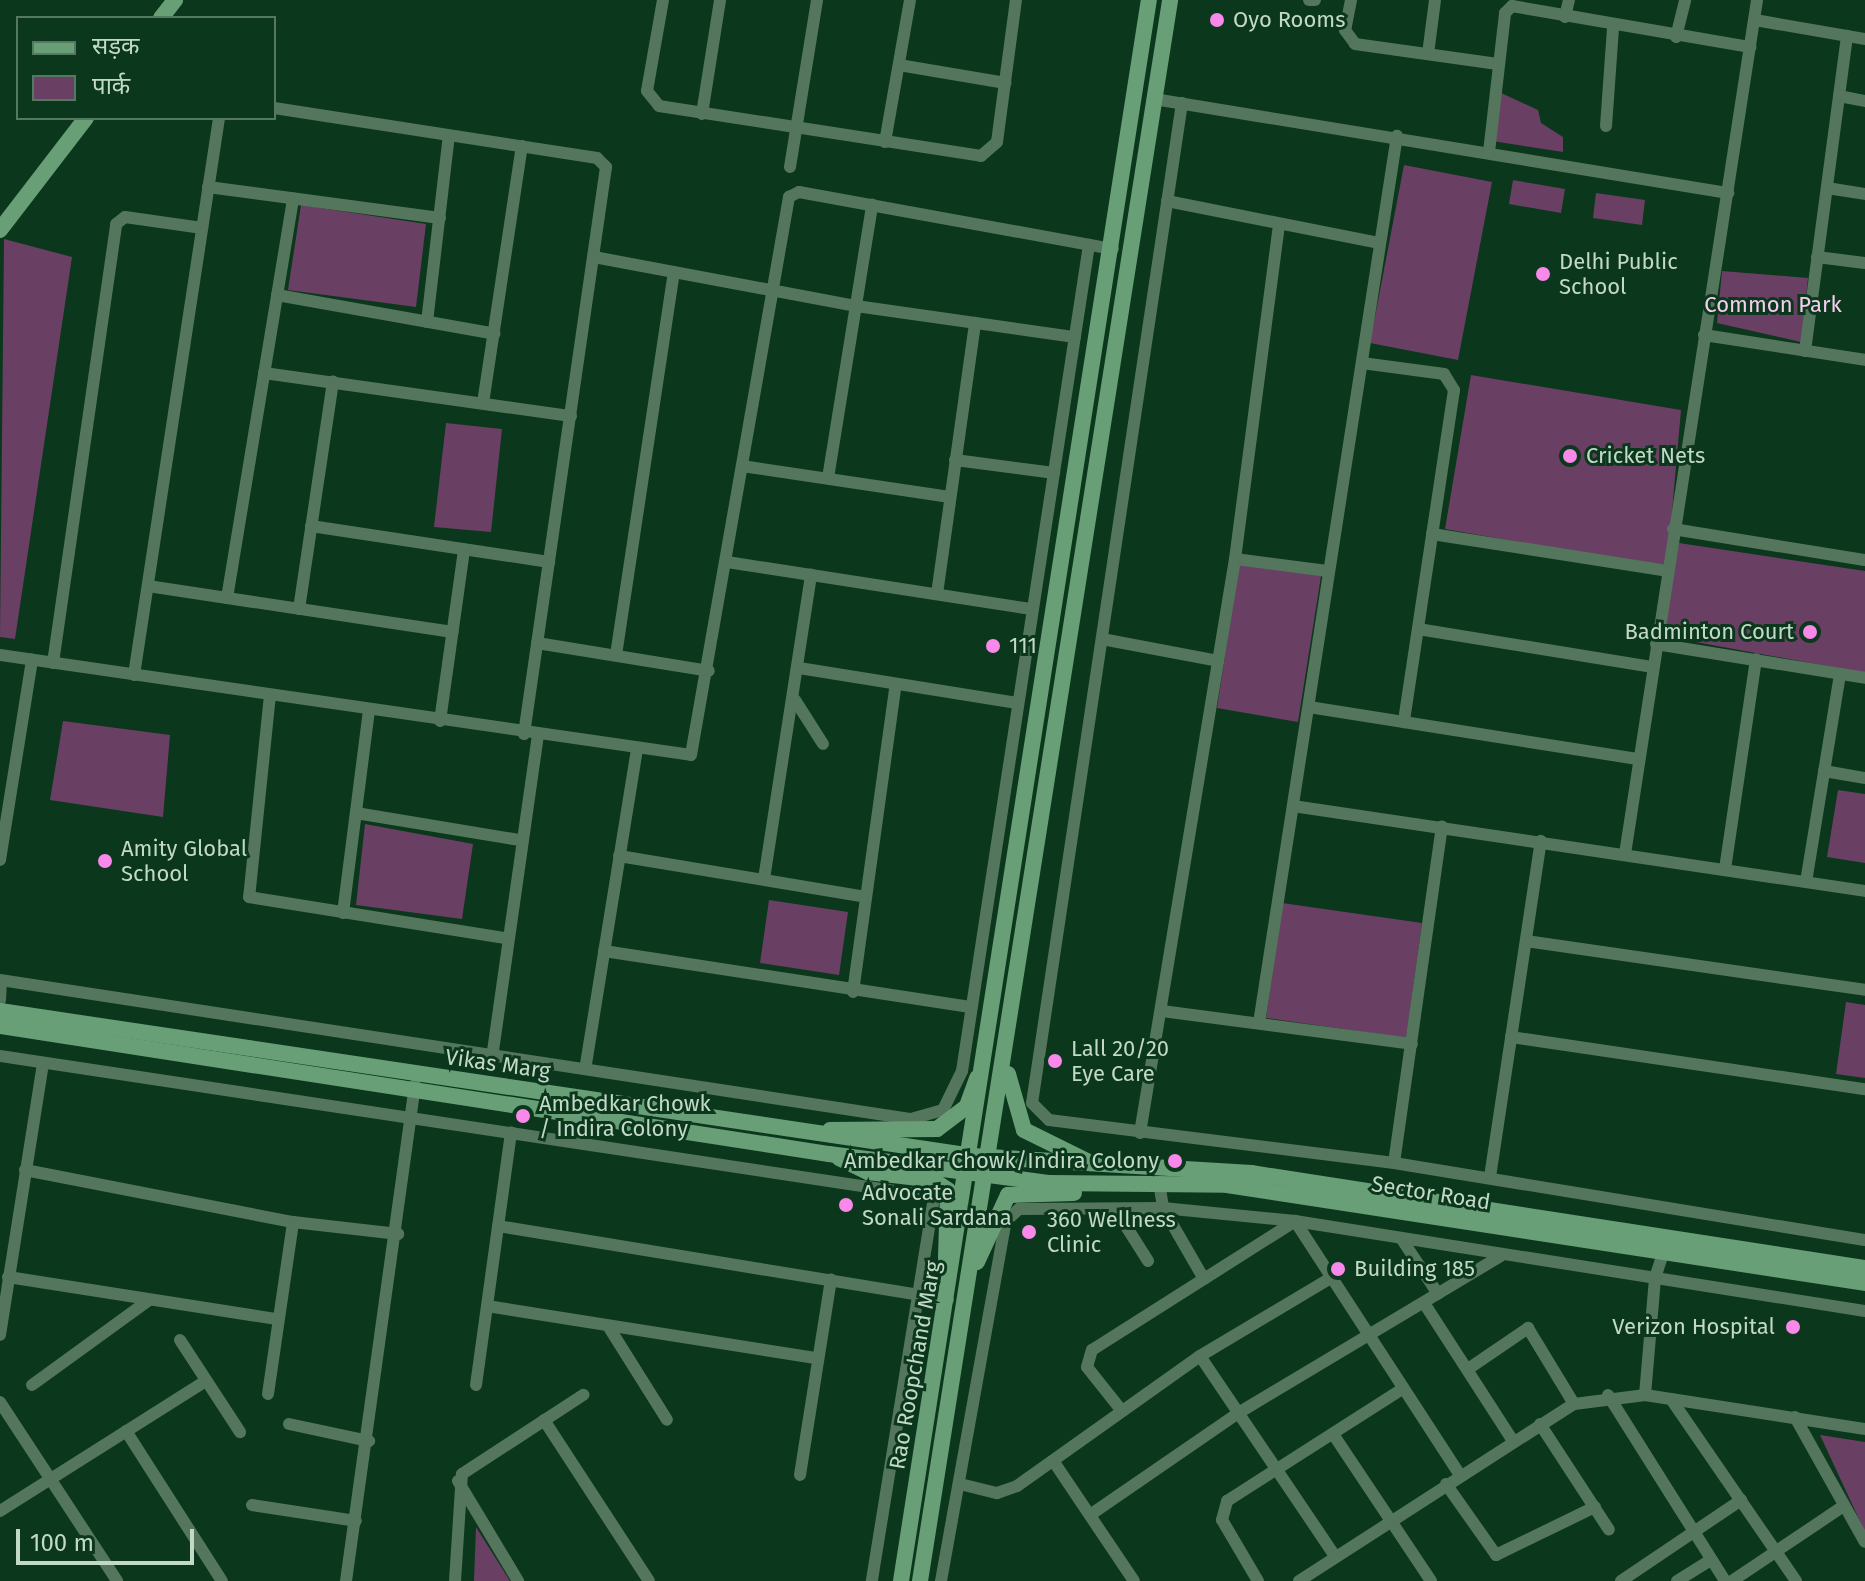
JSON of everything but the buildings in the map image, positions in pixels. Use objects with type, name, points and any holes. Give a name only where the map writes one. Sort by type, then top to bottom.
[{"type":"main road","points":[[163,16],[175,0]]},
{"type":"main road","points":[[1088,466],[1109,271],[1149,0]]},
{"type":"main road","points":[[821,1132],[855,1125],[937,1129],[967,1106],[990,1046],[1170,0]]},
{"type":"main road","points":[[0,230],[84,120]]},
{"type":"main road","name":"Rao Roopchand Marg","points":[[920,1581],[1005,1061],[1088,466]]},
{"type":"main road","name":"Vikas Marg","points":[[0,1011],[832,1154],[989,1166]]},
{"type":"main road","name":"Vikas Marg","points":[[0,1026],[821,1132],[971,1164]]},
{"type":"main road","name":"Rao Roopchand Marg","points":[[901,1581],[990,1046]]},
{"type":"main road","points":[[1005,1061],[1024,1130],[1102,1167]]},
{"type":"main road","points":[[832,1154],[868,1172],[933,1180],[948,1190],[950,1292]]},
{"type":"main road","name":"Sector Road","points":[[989,1166],[1251,1173],[1865,1283]]},
{"type":"main road","name":"Sector Road","points":[[989,1166],[1094,1185],[1159,1182],[1311,1196],[1666,1245],[1865,1268]]},
{"type":"main road","points":[[968,1279],[1008,1195],[1094,1185]]},
{"type":"street","points":[[663,0],[647,91],[659,106],[988,155],[997,142],[1016,0]]},
{"type":"street","points":[[702,114],[720,0]]},
{"type":"street","points":[[790,167],[817,0]]},
{"type":"street","points":[[885,142],[910,0]]},
{"type":"street","points":[[1309,0],[1315,0]]},
{"type":"street","points":[[1351,0],[1348,39],[1498,64]]},
{"type":"street","points":[[1428,54],[1435,0]]},
{"type":"street","points":[[1565,17],[1569,0]]},
{"type":"street","points":[[1676,37],[1685,0]]},
{"type":"street","points":[[1625,854],[1757,0]]},
{"type":"street","points":[[1489,152],[1507,9],[1565,17],[1613,29],[1750,47]]},
{"type":"street","points":[[1755,20],[1865,39]]},
{"type":"street","points":[[1606,126],[1613,29]]},
{"type":"street","points":[[1805,351],[1847,36]]},
{"type":"street","points":[[899,65],[1005,83]]},
{"type":"street","points":[[1839,96],[1865,101]]},
{"type":"street","points":[[1154,99],[1397,136],[1728,193]]},
{"type":"street","points":[[1182,103],[1102,639],[1028,1093],[1049,1120],[1490,1177],[1865,1240]]},
{"type":"street","points":[[276,108],[522,146],[604,163],[594,257],[524,734]]},
{"type":"street","points":[[134,675],[219,120]]},
{"type":"street","points":[[427,322],[449,136]]},
{"type":"street","points":[[1259,1023],[1397,136]]},
{"type":"street","points":[[483,403],[522,146]]},
{"type":"street","points":[[208,187],[440,218]]},
{"type":"street","points":[[1827,188],[1865,194]]},
{"type":"street","points":[[0,655],[683,757],[698,748],[769,290],[789,197],[799,192],[1113,249]]},
{"type":"street","points":[[227,598],[293,198]]},
{"type":"street","points":[[1167,201],[1380,243]]},
{"type":"street","points":[[828,478],[872,205]]},
{"type":"street","points":[[53,663],[116,224],[125,217],[202,228]]},
{"type":"street","points":[[1140,1133],[1235,559],[1279,224]]},
{"type":"street","points":[[1089,245],[1109,271]]},
{"type":"street","points":[[0,1000],[1,980],[586,1064],[921,1119],[953,1098],[972,1007],[1089,245]]},
{"type":"street","points":[[594,257],[856,306],[1075,337]]},
{"type":"street","points":[[1817,257],[1865,263]]},
{"type":"street","points":[[616,655],[674,272]]},
{"type":"street","points":[[277,295],[495,334]]},
{"type":"street","points":[[937,594],[975,323]]},
{"type":"street","points":[[1704,335],[1865,360]]},
{"type":"street","points":[[1362,363],[1452,381],[1404,722]]},
{"type":"street","points":[[264,373],[571,416]]},
{"type":"street","points":[[299,609],[333,382]]},
{"type":"street","points":[[955,460],[1054,473]]},
{"type":"street","points":[[742,466],[950,497]]},
{"type":"street","points":[[311,526],[549,562]]},
{"type":"street","points":[[1673,529],[1865,560]]},
{"type":"street","points":[[1432,534],[1667,571]]},
{"type":"street","points":[[440,721],[464,550]]},
{"type":"street","points":[[1235,559],[1327,571]]},
{"type":"street","points":[[727,562],[1032,609]]},
{"type":"street","points":[[764,879],[795,700],[811,575]]},
{"type":"street","points":[[148,586],[453,632]]},
{"type":"street","points":[[1418,629],[1653,667]]},
{"type":"street","points":[[1102,639],[1218,661]]},
{"type":"street","points":[[537,643],[709,671]]},
{"type":"street","points":[[1656,644],[1865,678]]},
{"type":"street","points":[[1725,869],[1756,659]]},
{"type":"street","points":[[0,860],[32,660]]},
{"type":"street","points":[[799,668],[1017,703]]},
{"type":"street","points":[[1806,882],[1840,674]]},
{"type":"street","points":[[853,992],[896,684]]},
{"type":"street","points":[[270,695],[245,890],[257,902],[504,938]]},
{"type":"street","points":[[795,700],[823,744]]},
{"type":"street","points":[[1309,707],[1639,759]]},
{"type":"street","points":[[343,913],[369,711]]},
{"type":"street","points":[[493,1051],[504,938],[538,735]]},
{"type":"street","points":[[586,1064],[637,750]]},
{"type":"street","points":[[0,759],[15,762]]},
{"type":"street","points":[[1824,771],[1865,778]]},
{"type":"street","points":[[1293,806],[1865,891]]},
{"type":"street","points":[[356,813],[519,840]]},
{"type":"street","points":[[1394,1163],[1442,826]]},
{"type":"street","points":[[1490,1177],[1541,841]]},
{"type":"street","points":[[619,856],[866,897]]},
{"type":"street","points":[[1526,941],[1865,990]]},
{"type":"street","points":[[604,951],[853,992],[972,1007]]},
{"type":"street","points":[[1162,1011],[1412,1044]]},
{"type":"street","points":[[1511,1037],[1865,1089]]},
{"type":"street","points":[[0,1056],[414,1115],[934,1197],[922,1294],[886,1472],[872,1581]]},
{"type":"street","points":[[0,1335],[8,1277],[6,1251],[25,1170],[43,1063]]},
{"type":"street","points":[[346,1581],[398,1234],[414,1115],[415,1081]]},
{"type":"street","points":[[476,1385],[511,1132]]},
{"type":"street","points":[[827,1179],[832,1154]]},
{"type":"street","points":[[25,1170],[293,1222],[398,1234]]},
{"type":"street","points":[[1159,1182],[1163,1208],[1204,1279]]},
{"type":"street","points":[[941,1581],[1006,1221],[1019,1209],[1163,1208],[1295,1221],[1501,1256],[1865,1311]]},
{"type":"street","points":[[1134,1209],[1124,1223],[1148,1261]]},
{"type":"street","points":[[1122,1411],[1087,1367],[1092,1350],[1295,1221]]},
{"type":"street","points":[[1295,1221],[1329,1279],[1460,1475]]},
{"type":"street","points":[[268,1394],[293,1222]]},
{"type":"street","points":[[498,1226],[922,1294],[950,1292]]},
{"type":"street","points":[[1401,1238],[1438,1294]]},
{"type":"street","points":[[1645,1395],[1655,1278],[1666,1245]]},
{"type":"street","points":[[1090,1515],[1240,1412],[1501,1256]]},
{"type":"street","points":[[8,1277],[277,1319]]},
{"type":"street","points":[[800,1475],[831,1279]]},
{"type":"street","points":[[937,1491],[958,1486],[997,1493],[1054,1462],[1200,1356],[1329,1279]]},
{"type":"street","points":[[32,1385],[149,1300]]},
{"type":"street","points":[[1424,1303],[1513,1441]]},
{"type":"street","points":[[487,1306],[610,1329],[817,1358]]},
{"type":"street","points":[[1468,1369],[1528,1328],[1574,1404]]},
{"type":"street","points":[[610,1329],[667,1420]]},
{"type":"street","points":[[180,1340],[240,1432]]},
{"type":"street","points":[[1200,1356],[1335,1556]]},
{"type":"street","points":[[0,1511],[206,1381]]},
{"type":"street","points":[[1258,1581],[1221,1510],[1278,1469],[1335,1437],[1402,1389]]},
{"type":"street","points":[[458,1481],[583,1395]]},
{"type":"street","points":[[1608,1395],[1725,1581]]},
{"type":"street","points":[[1299,1581],[1574,1404],[1608,1395],[1645,1395],[1865,1429]]},
{"type":"street","points":[[1671,1399],[1796,1581]]},
{"type":"street","points":[[0,1402],[53,1478],[117,1581]]},
{"type":"street","points":[[1795,1417],[1842,1507],[1865,1542]]},
{"type":"street","points":[[544,1420],[648,1581]]},
{"type":"street","points":[[289,1424],[369,1441]]},
{"type":"street","points":[[1540,1424],[1609,1530]]},
{"type":"street","points":[[126,1431],[222,1581]]},
{"type":"street","points":[[1335,1437],[1393,1519],[1431,1581]]},
{"type":"street","points":[[1054,1462],[1134,1581]]},
{"type":"street","points":[[455,1581],[458,1481]]},
{"type":"street","points":[[458,1481],[518,1581]]},
{"type":"street","points":[[1446,1484],[1496,1555],[1595,1507]]},
{"type":"street","points":[[1621,1581],[1741,1500]]},
{"type":"street","points":[[252,1505],[356,1521]]},
{"type":"street","points":[[1732,1581],[1842,1507]]},
{"type":"street","points":[[1685,1579],[1711,1560]]},
{"type":"green space","points":[[1499,92],[1538,110],[1541,123],[1563,137],[1563,152],[1492,141]]},
{"type":"green space","points":[[1404,165],[1492,182],[1458,360],[1370,343]]},
{"type":"green space","points":[[1513,180],[1565,189],[1561,213],[1509,204]]},
{"type":"green space","points":[[1596,193],[1645,200],[1642,225],[1593,218]]},
{"type":"green space","points":[[301,205],[426,224],[416,307],[288,290]]},
{"type":"green space","points":[[4,239],[72,257],[15,639],[0,637]]},
{"type":"green space","name":"Common Park","points":[[1722,271],[1808,278],[1801,342],[1717,323]]},
{"type":"green space","points":[[1471,375],[1681,410],[1667,568],[1445,529]]},
{"type":"green space","points":[[446,423],[502,429],[491,532],[434,527]]},
{"type":"green space","points":[[1679,543],[1865,571],[1865,673],[1663,636]]},
{"type":"green space","points":[[1239,564],[1321,576],[1298,722],[1217,708]]},
{"type":"green space","points":[[63,721],[170,735],[163,817],[50,800]]},
{"type":"green space","points":[[1838,790],[1865,794],[1865,863],[1827,857]]},
{"type":"green space","points":[[365,824],[473,844],[462,919],[356,905]]},
{"type":"green space","points":[[769,900],[848,912],[839,975],[760,963]]},
{"type":"green space","points":[[1282,903],[1422,923],[1406,1038],[1266,1018]]},
{"type":"green space","points":[[1846,1002],[1865,1005],[1865,1078],[1836,1074]]},
{"type":"green space","points":[[1820,1435],[1865,1442],[1865,1532]]},
{"type":"green space","points":[[476,1527],[510,1581],[474,1581]]},
{"type":"place","name":"Oyo Rooms","points":[[1217,20]]},
{"type":"place","name":"Delhi Public School","points":[[1543,274]]},
{"type":"place","name":"Cricket Nets","points":[[1570,456]]},
{"type":"place","name":"Badminton Court","points":[[1810,632]]},
{"type":"place","name":"111","points":[[993,646]]},
{"type":"place","name":"Amity Global School","points":[[105,861]]},
{"type":"place","name":"Lall 20/20 Eye Care","points":[[1055,1061]]},
{"type":"place","name":"Ambedkar Chowk / Indira Colony","points":[[523,1116]]},
{"type":"place","name":"Ambedkar Chowk/Indira Colony","points":[[1175,1161]]},
{"type":"place","name":"Advocate Sonali Sardana","points":[[846,1205]]},
{"type":"place","name":"360 Wellness Clinic","points":[[1029,1232]]},
{"type":"place","name":"Building 185","points":[[1338,1269]]},
{"type":"place","name":"Verizon Hospital","points":[[1793,1327]]}]
